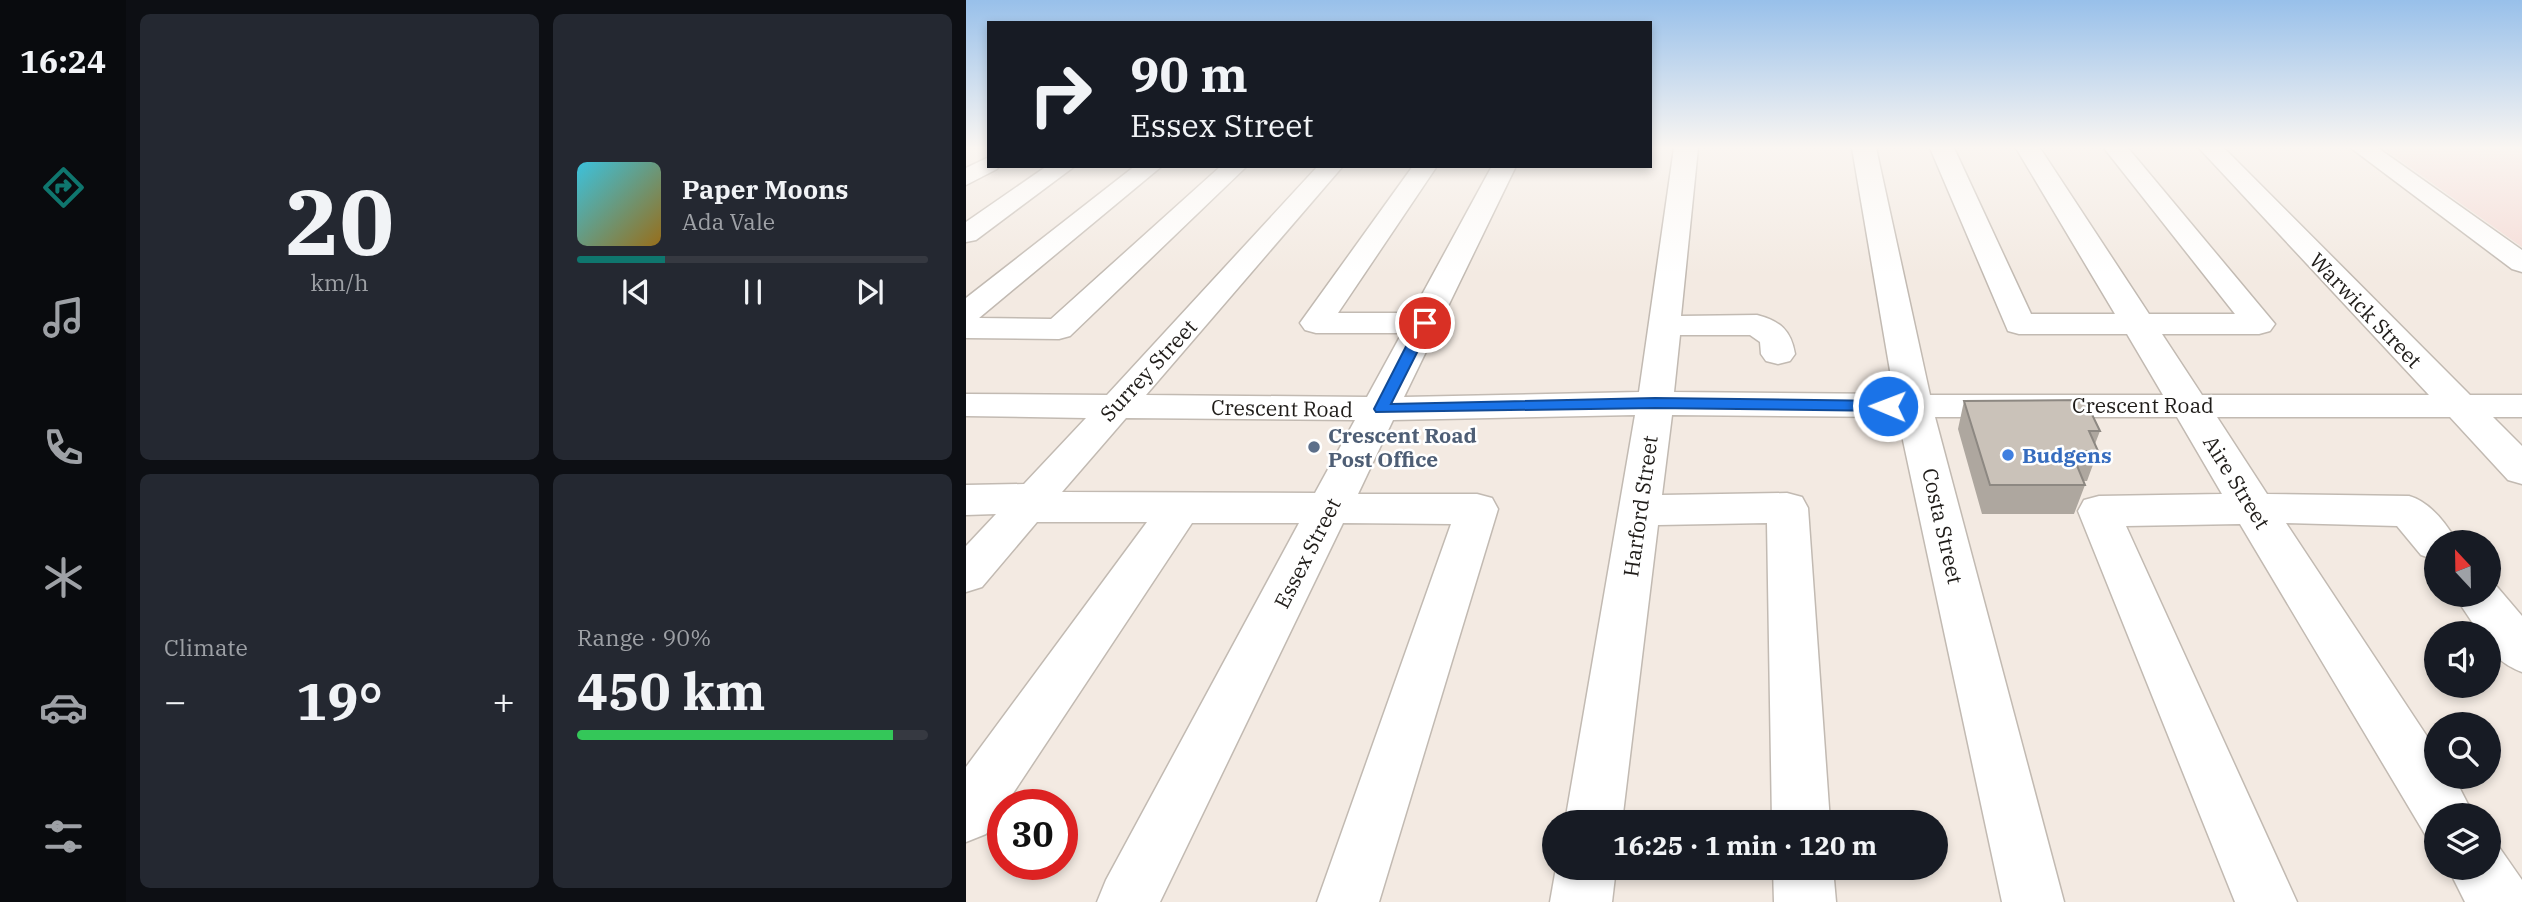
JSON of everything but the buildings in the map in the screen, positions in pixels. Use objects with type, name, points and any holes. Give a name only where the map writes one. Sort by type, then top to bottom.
[{"type":"street","points":[[966,234],[1029,190]]},
{"type":"street","points":[[966,313],[1120,190]]},
{"type":"street","points":[[966,328],[1059,329],[1209,190]]},
{"type":"street","name":"Surrey Street","points":[[966,575],[1113,407],[1183,334],[1310,190]]},
{"type":"street","points":[[1408,190],[1316,323],[1425,323]]},
{"type":"street","name":"Essex Street","points":[[1128,902],[1492,190]]},
{"type":"street","name":"Harford Street","points":[[1595,810],[1655,403],[1681,190]]},
{"type":"street","name":"Costa Street","points":[[1872,190],[1914,406],[2033,902]]},
{"type":"street","points":[[1961,190],[2020,324],[2259,324],[2150,190]]},
{"type":"street","name":"Aire Street","points":[[2055,190],[2438,803]]},
{"type":"street","name":"Warwick Street","points":[[2251,190],[2522,470]]},
{"type":"street","points":[[2421,190],[2522,264]]},
{"type":"street","points":[[1664,326],[1757,325],[1776,338],[1778,354]]},
{"type":"street","name":"Crescent Road","points":[[966,405],[1381,409],[1655,403],[1914,406],[2522,406]]},
{"type":"street","points":[[966,500],[1181,507],[1477,509],[1348,902]]},
{"type":"street","points":[[966,814],[1181,507]]},
{"type":"street","points":[[1639,510],[1787,509],[1800,810]]},
{"type":"street","points":[[2266,902],[2099,511],[2409,511],[2425,530]]},
{"type":"street","points":[[2487,607],[2522,651]]},
{"type":"street","points":[[1581,902],[1584,880]]},
{"type":"street","points":[[1804,880],[1805,902]]},
{"type":"street","points":[[2486,880],[2500,902]]},
{"type":"shaded area","points":[[2442,190],[2522,190],[2522,247]]},
{"type":"place","name":"Crescent Road Post Office","points":[[1314,447]]},
{"type":"place","name":"Budgens","points":[[2008,455]]},
{"type":"route","points":[[1425,323],[1381,409],[1655,403],[1888,406]]}]
